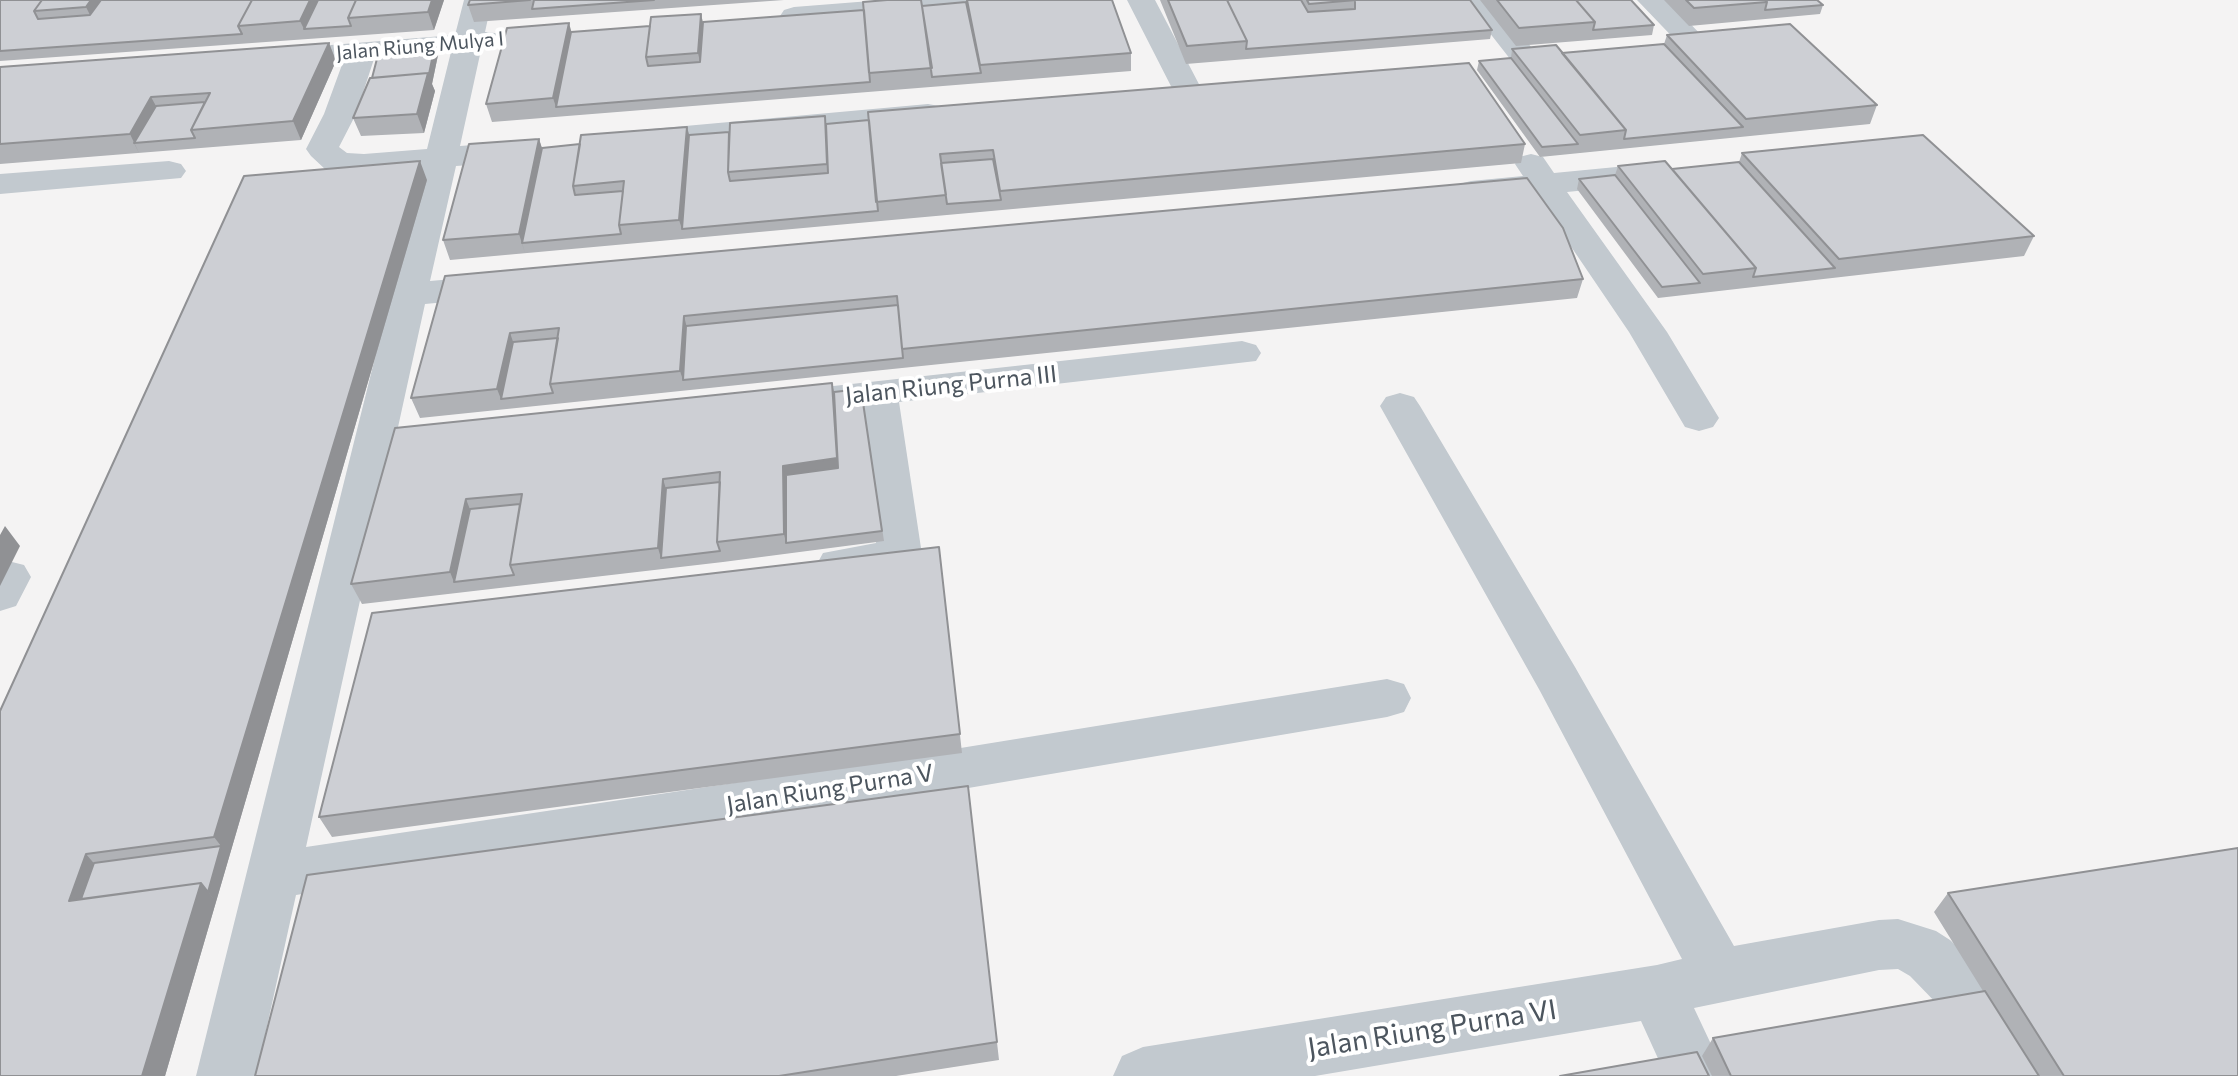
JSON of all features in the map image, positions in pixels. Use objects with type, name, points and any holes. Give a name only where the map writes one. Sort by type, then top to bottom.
[{"type":"street","points":[[226,1076],[329,634],[390,442],[410,294],[478,0]]},
{"type":"street","points":[[764,18],[983,0]]},
{"type":"street","points":[[1141,0],[1202,87],[1155,91]]},
{"type":"street","points":[[1478,0],[1525,58]]},
{"type":"street","points":[[1651,0],[1709,43],[1664,47]]},
{"type":"street","name":"Jalan Riung Mulya I","points":[[299,56],[515,39]]},
{"type":"street","points":[[362,51],[340,114],[322,149],[338,163],[441,159],[552,148]]},
{"type":"street","points":[[1486,62],[1556,56]]},
{"type":"street","points":[[599,144],[964,109]]},
{"type":"street","points":[[1511,136],[1648,332],[1699,418]]},
{"type":"street","points":[[0,184],[169,171]]},
{"type":"street","points":[[1435,194],[1669,172]]},
{"type":"street","points":[[410,294],[524,283]]},
{"type":"street","name":"Jalan Riung Purna III","points":[[768,404],[1242,353]]},
{"type":"street","points":[[793,570],[886,558],[895,555],[899,548],[878,393]]},
{"type":"street","points":[[1400,406],[1558,680],[1720,975]]},
{"type":"street","points":[[329,634],[376,628]]},
{"type":"street","name":"Jalan Riung Purna V","points":[[273,875],[874,783],[1387,698]]},
{"type":"street","name":"Jalan Riung Purna VI","points":[[1143,1076],[1657,992],[1720,975],[1898,944],[1916,949],[1943,969],[1961,989],[2018,1076]]},
{"type":"street","points":[[1657,992],[1696,1076]]},
{"type":"building","points":[[0,0],[42,0],[34,11],[38,19],[90,15],[101,0],[252,0],[238,26],[242,34],[0,51]]},
{"type":"building","points":[[42,0],[91,0],[86,7],[34,11]]},
{"type":"building","points":[[252,0],[310,0],[300,21],[238,26]]},
{"type":"building","points":[[318,0],[356,0],[348,18],[351,26],[304,29]]},
{"type":"building","points":[[356,0],[432,0],[428,12],[348,18]]},
{"type":"building","points":[[470,0],[530,0],[468,5]]},
{"type":"building","points":[[534,0],[654,0],[532,9]]},
{"type":"building","points":[[921,0],[932,68],[869,73],[863,2]]},
{"type":"building","points":[[967,0],[1112,0],[1131,53],[980,65]]},
{"type":"building","points":[[1168,0],[1227,0],[1247,41],[1187,46]]},
{"type":"building","points":[[1227,0],[1301,0],[1308,12],[1355,9],[1355,0],[1470,0],[1492,30],[1246,49],[1247,41]]},
{"type":"building","points":[[1307,0],[1356,0],[1309,4]]},
{"type":"building","points":[[1497,0],[1576,0],[1595,22],[1519,28]]},
{"type":"building","points":[[1576,0],[1631,0],[1654,25],[1593,30],[1595,22]]},
{"type":"building","points":[[1686,0],[1765,0],[1767,2],[1694,8]]},
{"type":"building","points":[[1765,0],[1817,0],[1823,5],[1765,10]]},
{"type":"building","points":[[966,2],[981,73],[932,77],[922,6]]},
{"type":"building","points":[[864,10],[870,82],[556,107],[571,32],[650,26],[646,57],[648,66],[700,62],[703,22]]},
{"type":"building","points":[[701,14],[698,53],[646,57],[651,17]]},
{"type":"building","points":[[569,23],[553,98],[486,104],[507,28]]},
{"type":"building","points":[[1790,24],[1877,105],[1746,119],[1667,35]]},
{"type":"building","points":[[329,43],[293,121],[191,130],[210,93],[151,97],[130,134],[0,144],[0,67]]},
{"type":"building","points":[[1664,44],[1743,127],[1624,139],[1626,130],[1562,53]]},
{"type":"building","points":[[435,45],[429,74],[372,78],[379,51]]},
{"type":"building","points":[[1556,45],[1626,130],[1580,135],[1512,49]]},
{"type":"building","points":[[1511,58],[1578,144],[1542,147],[1479,61]]},
{"type":"building","points":[[1469,63],[1525,144],[1000,191],[993,150],[940,154],[946,195],[876,202],[868,112]]},
{"type":"building","points":[[428,73],[417,114],[353,118],[370,78]]},
{"type":"building","points":[[205,102],[191,130],[195,138],[134,143],[156,106]]},
{"type":"building","points":[[825,116],[827,164],[728,172],[730,123]]},
{"type":"building","points":[[869,120],[878,211],[682,229],[689,135],[729,132],[730,181],[828,173],[826,124]]},
{"type":"building","points":[[687,127],[679,220],[619,225],[624,181],[573,186],[581,135]]},
{"type":"building","points":[[1923,135],[2034,236],[1839,259],[1742,153]]},
{"type":"building","points":[[539,139],[519,234],[443,240],[469,144]]},
{"type":"building","points":[[580,144],[573,186],[575,195],[623,191],[619,225],[621,234],[522,243],[542,148]]},
{"type":"building","points":[[993,159],[1001,200],[947,204],[941,163]]},
{"type":"building","points":[[420,161],[214,837],[86,854],[69,901],[201,883],[142,1076],[0,1076],[0,711],[244,176]]},
{"type":"building","points":[[1665,161],[1756,268],[1703,274],[1618,166]]},
{"type":"building","points":[[1739,162],[1835,268],[1753,277],[1756,268],[1672,169]]},
{"type":"building","points":[[1615,175],[1700,283],[1662,287],[1579,179]]},
{"type":"building","points":[[1527,178],[1563,228],[1583,279],[902,349],[897,296],[684,316],[680,371],[550,384],[559,328],[510,333],[497,389],[411,398],[445,276]]},
{"type":"building","points":[[898,305],[903,358],[683,380],[686,326]]},
{"type":"building","points":[[558,338],[550,384],[553,393],[501,399],[513,342]]},
{"type":"building","points":[[832,383],[837,458],[783,466],[784,534],[717,542],[720,472],[663,479],[658,548],[510,565],[522,494],[466,499],[450,572],[351,584],[395,428]]},
{"type":"building","points":[[861,389],[882,531],[786,543],[786,475],[838,468],[834,392]]},
{"type":"building","points":[[720,482],[717,542],[720,551],[661,558],[666,488]]},
{"type":"building","points":[[520,504],[510,565],[514,575],[454,582],[470,509]]},
{"type":"building","points":[[939,547],[960,734],[319,817],[372,613]]},
{"type":"building","points":[[968,786],[997,1042],[779,1076],[255,1076],[307,875]]},
{"type":"building","points":[[221,846],[208,892],[201,883],[81,899],[94,863]]},
{"type":"building","points":[[2238,848],[2238,1076],[2064,1076],[1948,893]]},
{"type":"building","points":[[1985,991],[2039,1076],[1731,1076],[1713,1038]]},
{"type":"building","points":[[1697,1052],[1709,1076],[1560,1076]]}]
